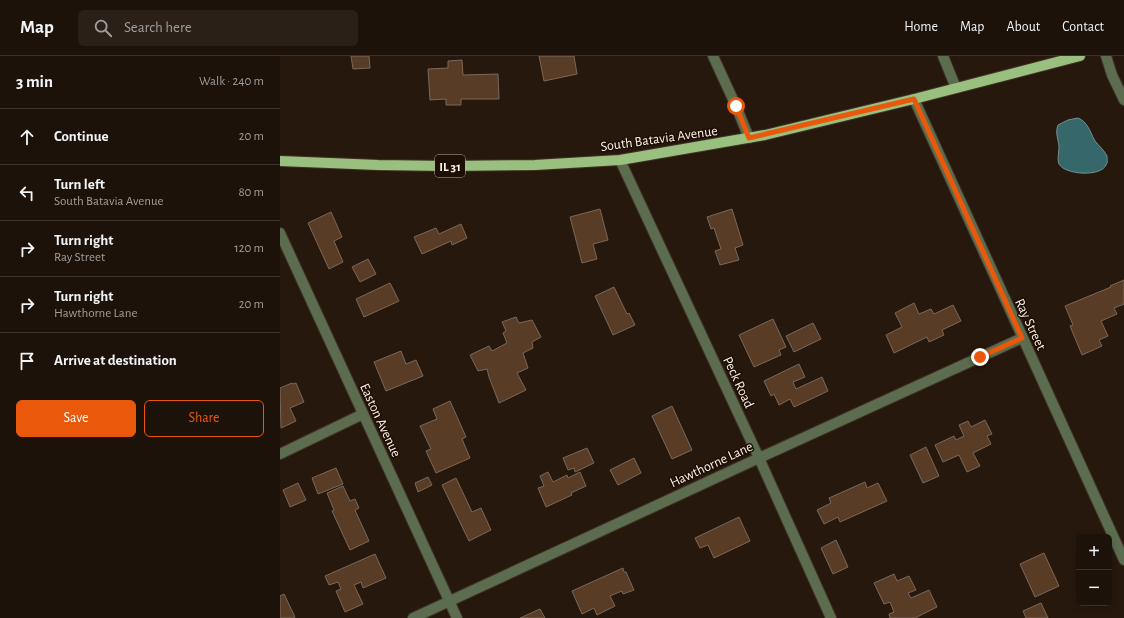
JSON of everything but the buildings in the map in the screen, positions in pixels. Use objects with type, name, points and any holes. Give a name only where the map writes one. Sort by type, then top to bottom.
[{"type":"main road","name":"South Batavia Avenue","points":[[280,161],[378,165],[458,166],[535,165],[620,160],[749,138],[914,99],[1080,56]]},
{"type":"street","points":[[713,56],[749,138]]},
{"type":"street","points":[[943,56],[956,88]]},
{"type":"street","points":[[1106,56],[1112,75],[1124,100]]},
{"type":"street","name":"Ray Street","points":[[914,99],[1124,560]]},
{"type":"street","name":"Peck Road","points":[[620,160],[759,458],[831,618]]},
{"type":"street","name":"Easton Avenue","points":[[280,233],[457,618]]},
{"type":"street","name":"Hawthorne Lane","points":[[413,618],[1022,338]]},
{"type":"street","points":[[280,454],[363,414]]},
{"type":"water","points":[[1078,118],[1084,122],[1095,141],[1107,156],[1107,164],[1103,169],[1091,173],[1083,173],[1068,170],[1059,164],[1057,133],[1058,125],[1068,120]]},
{"type":"route","points":[[736,106],[749,138],[914,99],[1022,338],[980,357]]}]
